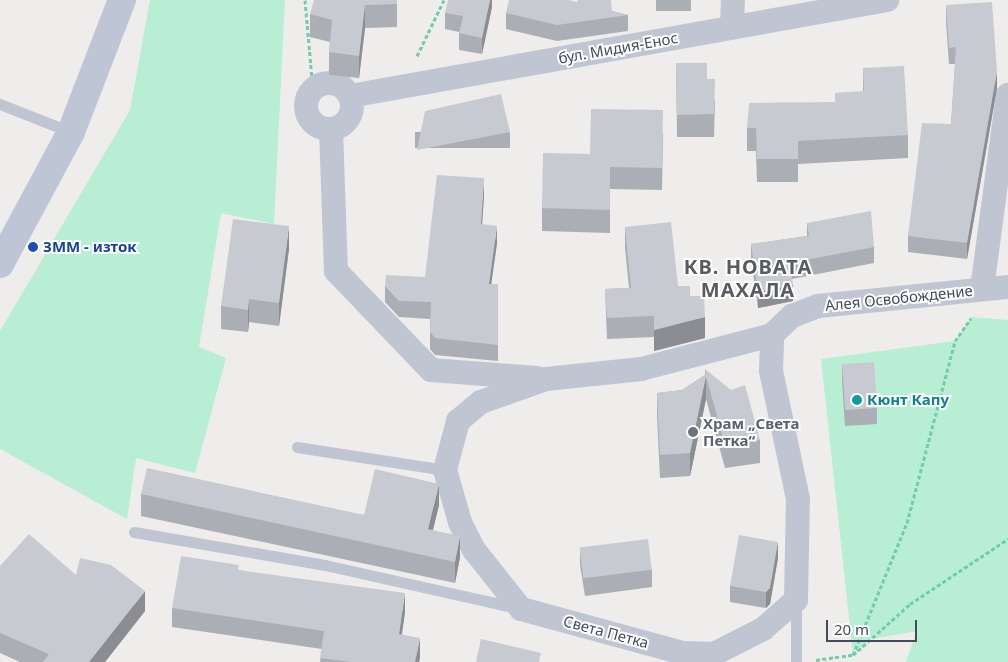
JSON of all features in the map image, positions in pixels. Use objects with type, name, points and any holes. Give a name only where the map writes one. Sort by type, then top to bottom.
[{"type":"street","points":[[0,264],[71,132],[122,0]]},
{"type":"street","points":[[732,28],[733,0]]},
{"type":"street","name":"бул. Мидия-Енос","points":[[350,96],[887,0]]},
{"type":"street","points":[[330,84],[350,96],[351,113],[345,123],[331,129],[317,126],[308,116],[307,100],[313,90],[330,84]]},
{"type":"street","points":[[982,289],[1008,95]]},
{"type":"street","points":[[331,129],[336,271],[431,370],[546,379]]},
{"type":"street","name":"Алея Освобождение","points":[[445,470],[458,421],[481,402],[546,379],[641,369],[772,335],[792,316],[818,306],[1008,287]]},
{"type":"street","points":[[712,658],[763,629],[796,600],[798,499],[771,371],[772,335]]},
{"type":"street","points":[[445,470],[460,522],[474,550],[521,609]]},
{"type":"street","name":"Света Петка","points":[[521,609],[683,653],[712,658]]},
{"type":"lane","points":[[0,104],[71,132]]},
{"type":"lane","points":[[297,446],[445,470]]},
{"type":"lane","points":[[134,532],[325,565],[521,609]]},
{"type":"lane","points":[[796,600],[796,662]]},
{"type":"path","points":[[305,0],[313,90]]},
{"type":"path","points":[[422,84],[415,59],[444,0]]},
{"type":"path","points":[[853,655],[907,523],[956,340],[982,289]]},
{"type":"path","points":[[809,661],[853,655],[910,604],[1008,539]]},
{"type":"green space","points":[[150,0],[285,0],[274,224],[221,213],[199,347],[226,358],[195,473],[136,458],[127,519],[0,449],[0,331],[130,110]]},
{"type":"green space","points":[[971,317],[1008,320],[1008,662],[906,662],[917,631],[871,639],[853,655],[821,359],[955,341]]},
{"type":"building","points":[[314,0],[397,0],[397,4],[365,5],[359,56],[329,52],[332,20],[310,14]]},
{"type":"building","points":[[448,0],[490,0],[482,38],[459,33],[463,16],[445,13]]},
{"type":"building","points":[[509,0],[569,0],[577,2],[578,0],[611,0],[612,11],[628,15],[557,25],[506,13]]},
{"type":"building","points":[[992,2],[997,71],[967,243],[908,236],[922,123],[951,124],[956,47],[949,48],[946,5]]},
{"type":"building","points":[[676,63],[707,63],[707,79],[715,79],[714,114],[677,115]]},
{"type":"building","points":[[904,66],[908,135],[798,141],[798,159],[757,159],[756,128],[747,128],[749,103],[835,102],[835,93],[864,91],[863,68]]},
{"type":"building","points":[[501,94],[510,132],[417,150],[425,111]]},
{"type":"building","points":[[591,109],[663,110],[662,168],[610,167],[610,210],[542,208],[543,153],[590,154]]},
{"type":"building","points":[[437,175],[484,178],[481,224],[497,226],[489,284],[498,284],[498,345],[435,338],[430,332],[431,302],[399,301],[385,286],[386,275],[425,277]]},
{"type":"building","points":[[871,211],[874,247],[790,263],[793,285],[758,292],[751,244],[809,236],[807,223]]},
{"type":"building","points":[[233,219],[289,226],[279,303],[249,299],[248,310],[221,306]]},
{"type":"building","points":[[671,222],[678,286],[690,286],[690,296],[704,296],[705,317],[654,330],[654,316],[607,318],[605,289],[631,288],[625,227]]},
{"type":"building","points":[[874,362],[877,408],[845,410],[842,364]]},
{"type":"building","points":[[705,369],[731,390],[745,385],[760,440],[725,445],[706,376],[690,453],[660,455],[657,393],[682,390],[706,374]]},
{"type":"building","points":[[147,468],[364,515],[375,469],[439,484],[428,529],[460,536],[455,562],[141,494]]},
{"type":"building","points":[[29,534],[76,575],[80,558],[111,565],[145,591],[89,662],[43,662],[49,654],[0,633],[0,566]]},
{"type":"building","points":[[739,535],[778,542],[770,588],[766,592],[730,586]]},
{"type":"building","points":[[648,539],[652,570],[583,578],[580,547]]},
{"type":"building","points":[[181,556],[239,565],[238,570],[405,593],[399,634],[420,638],[415,662],[351,662],[320,658],[324,631],[172,608]]},
{"type":"building","points":[[481,639],[541,653],[539,662],[476,662]]},
{"type":"place","name":"ЗММ - изток","points":[[33,247]]},
{"type":"place","name":"Кюнт Капу","points":[[857,400]]},
{"type":"place","name":"Храм „Света Петка“","points":[[693,432]]},
{"type":"district","name":"КВ. НОВАТА МАХАЛА","points":[[748,278]]}]
